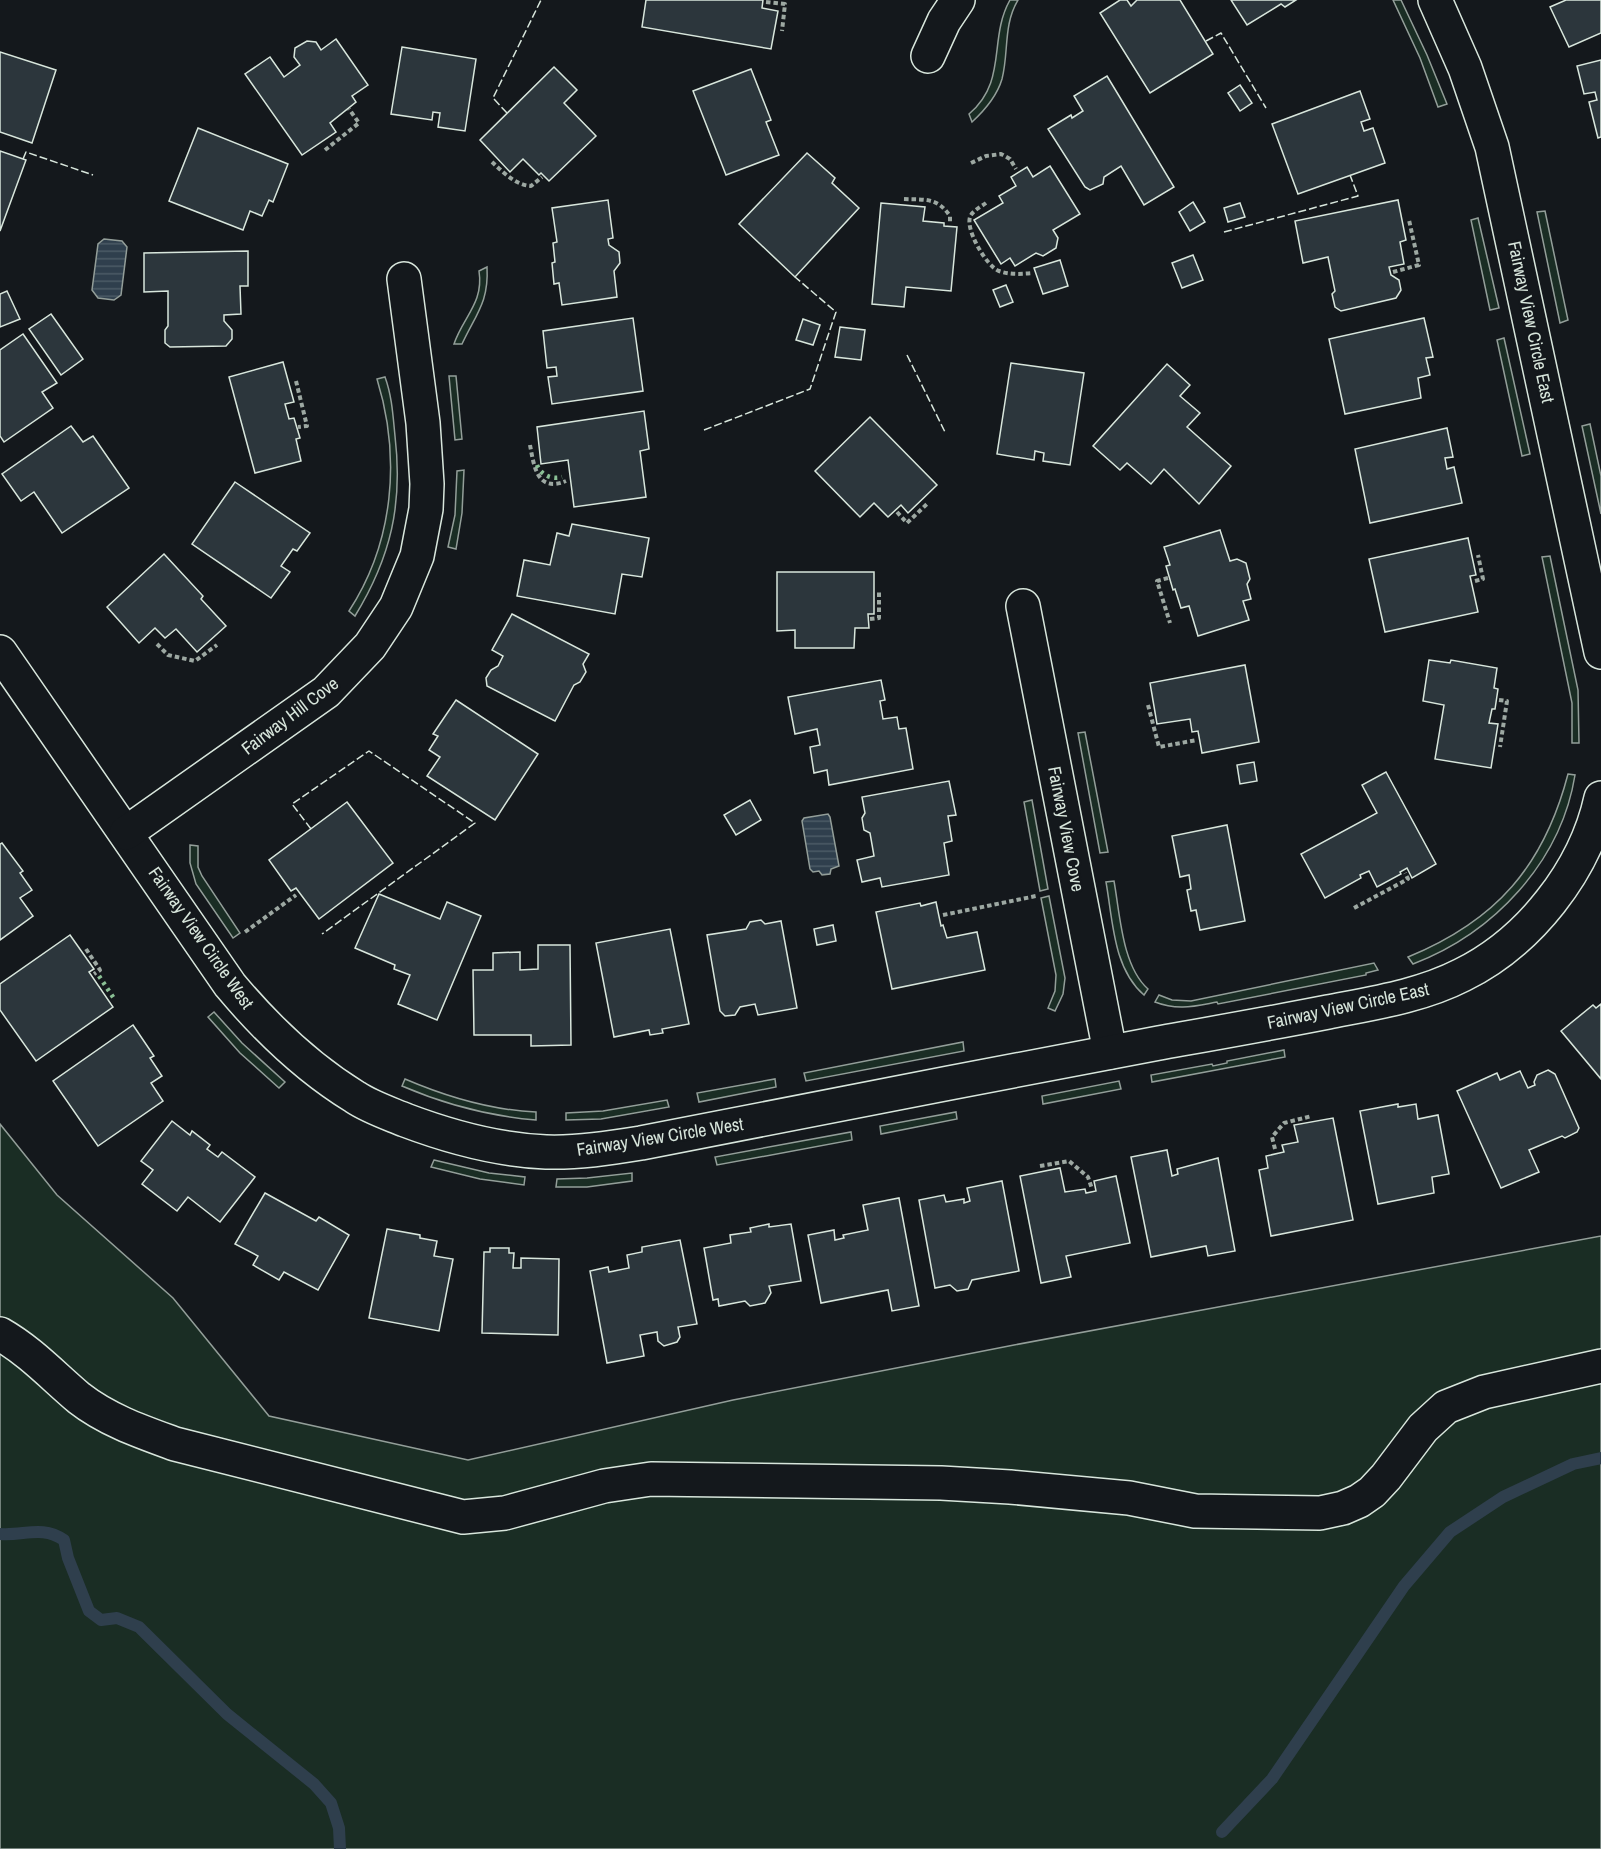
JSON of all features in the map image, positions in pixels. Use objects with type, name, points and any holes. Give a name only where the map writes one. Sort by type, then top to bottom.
[{"type":"street","points":[[928,56],[944,21],[958,0]]},
{"type":"street","name":"Fairway View Circle East","points":[[1435,0],[1465,68],[1492,147],[1601,652]]},
{"type":"street","name":"Fairway Hill Cove","points":[[126,833],[326,692],[370,646],[396,607],[407,585],[423,533],[427,484],[423,423],[404,279]]},
{"type":"street","name":"Fairway View Cove","points":[[1023,606],[1110,1052]]},
{"type":"street","name":"Fairway View Circle West","points":[[0,652],[230,985],[273,1034],[320,1073],[356,1098],[430,1129],[483,1144],[552,1152],[586,1151],[630,1145],[1110,1052]]},
{"type":"street","name":"Fairway View Circle East","points":[[1110,1052],[1403,997],[1464,974],[1490,959],[1512,942],[1542,911],[1581,853],[1598,814],[1601,798]]},
{"type":"street","points":[[0,1334],[21,1346],[80,1399],[99,1412],[129,1427],[175,1444],[463,1517],[505,1513],[604,1486],[651,1479],[941,1483],[1129,1498],[1195,1511],[1320,1513],[1344,1508],[1371,1492],[1386,1477],[1424,1428],[1446,1407],[1484,1392],[1601,1366]]},
{"type":"path","points":[[766,2],[785,4],[782,31]]},
{"type":"path","points":[[325,150],[359,123],[349,109]]},
{"type":"path","points":[[971,163],[986,156],[1001,154],[1010,159],[1016,169]]},
{"type":"path","points":[[492,162],[516,182],[525,186],[531,186],[542,177]]},
{"type":"path","points":[[904,199],[930,200],[939,204],[950,216],[950,223]]},
{"type":"path","points":[[986,203],[971,214],[969,222],[970,229],[990,266],[1000,272],[1018,275],[1033,273]]},
{"type":"path","points":[[1394,272],[1419,265],[1409,220]]},
{"type":"path","points":[[296,381],[307,426],[298,427]]},
{"type":"path","points":[[530,445],[535,472],[552,484],[566,481]]},
{"type":"path","points":[[897,512],[906,523],[927,504]]},
{"type":"path","points":[[1474,581],[1483,579],[1478,555]]},
{"type":"path","points":[[1167,578],[1157,581],[1170,623]]},
{"type":"path","points":[[870,619],[879,618],[879,592]]},
{"type":"path","points":[[156,644],[168,655],[195,662],[217,645]]},
{"type":"path","points":[[1499,700],[1507,701],[1500,747]]},
{"type":"path","points":[[1148,705],[1159,747],[1197,740]]},
{"type":"path","points":[[1354,908],[1408,879],[1405,873]]},
{"type":"path","points":[[245,932],[296,895]]},
{"type":"path","points":[[943,915],[1036,896]]},
{"type":"path","points":[[86,949],[100,970],[94,974]]},
{"type":"path","points":[[1275,1149],[1272,1137],[1284,1123],[1312,1116]]},
{"type":"path","points":[[1040,1166],[1069,1161],[1088,1177],[1092,1189]]},
{"type":"green space","points":[[1010,0],[1018,0],[1010,19],[1002,79],[990,102],[972,122],[969,114],[989,88],[1000,30]]},
{"type":"green space","points":[[1393,0],[1401,0],[1447,104],[1438,107],[1420,58]]},
{"type":"green space","points":[[1545,211],[1568,320],[1560,323],[1537,212]]},
{"type":"green space","points":[[1478,218],[1499,308],[1490,310],[1471,220]]},
{"type":"green space","points":[[487,267],[486,290],[481,307],[462,344],[454,344],[476,301],[480,282],[479,271]]},
{"type":"green space","points":[[1504,338],[1530,454],[1522,456],[1497,340]]},
{"type":"green space","points":[[449,376],[456,376],[462,439],[455,440]]},
{"type":"green space","points":[[385,377],[392,406],[397,461],[395,507],[392,529],[378,573],[355,616],[349,611],[376,557],[389,498],[391,468],[389,438],[385,409],[377,379]]},
{"type":"green space","points":[[1590,424],[1601,476],[1601,514],[1582,426]]},
{"type":"green space","points":[[464,470],[462,513],[456,549],[448,547],[455,515],[457,471]]},
{"type":"green space","points":[[1550,556],[1578,690],[1579,743],[1572,743],[1572,703],[1542,557]]},
{"type":"green space","points":[[1085,732],[1108,852],[1100,853],[1078,733]]},
{"type":"green space","points":[[1568,774],[1575,775],[1567,807],[1555,837],[1539,865],[1519,890],[1496,914],[1471,934],[1443,951],[1413,964],[1408,957],[1439,943],[1467,926],[1491,908],[1512,886],[1530,863],[1545,836],[1558,807]]},
{"type":"green space","points":[[1032,800],[1048,889],[1040,891],[1024,802]]},
{"type":"green space","points":[[190,845],[198,846],[198,867],[202,876],[240,933],[233,938],[196,884],[190,863]]},
{"type":"green space","points":[[1114,881],[1123,939],[1139,979],[1148,989],[1144,995],[1126,971],[1116,943],[1106,882]]},
{"type":"green space","points":[[1049,896],[1065,978],[1063,994],[1055,1011],[1048,1008],[1055,991],[1056,975],[1041,898]]},
{"type":"green space","points":[[1374,963],[1378,970],[1366,973],[1366,975],[1218,1004],[1217,1002],[1179,1007],[1155,1002],[1159,995],[1172,1000],[1191,1001]]},
{"type":"green space","points":[[214,1012],[242,1043],[285,1082],[279,1088],[240,1053],[208,1017]]},
{"type":"green space","points":[[963,1042],[964,1051],[806,1081],[804,1073]]},
{"type":"green space","points":[[1284,1050],[1285,1057],[1152,1082],[1151,1075],[1212,1064],[1213,1066]]},
{"type":"green space","points":[[405,1079],[469,1102],[502,1109],[536,1112],[536,1120],[501,1116],[435,1099],[402,1086]]},
{"type":"green space","points":[[775,1079],[776,1087],[699,1102],[697,1093]]},
{"type":"green space","points":[[1119,1081],[1121,1089],[1043,1104],[1042,1096]]},
{"type":"green space","points":[[667,1100],[669,1107],[601,1119],[566,1120],[566,1113],[603,1111]]},
{"type":"green space","points":[[956,1112],[957,1119],[881,1134],[880,1126]]},
{"type":"green space","points":[[0,1124],[57,1195],[173,1298],[269,1416],[468,1460],[733,1400],[1014,1345],[1601,1236],[1601,1849],[0,1849]]},
{"type":"green space","points":[[851,1132],[852,1140],[717,1165],[715,1157]]},
{"type":"green space","points":[[434,1160],[489,1173],[525,1177],[524,1185],[480,1179],[431,1167]]},
{"type":"green space","points":[[632,1173],[632,1181],[587,1187],[556,1187],[557,1179]]},
{"type":"water","points":[[104,239],[122,241],[127,247],[121,295],[114,300],[98,298],[92,290],[98,244]]},
{"type":"water","points":[[828,814],[839,866],[831,869],[830,874],[822,875],[819,871],[813,872],[810,869],[802,821],[804,818]]},
{"type":"building","points":[[646,0],[763,0],[762,8],[778,11],[771,49],[642,27]]},
{"type":"building","points":[[1120,0],[1127,0],[1131,6],[1137,0],[1180,0],[1213,54],[1150,93],[1100,13]]},
{"type":"building","points":[[1231,0],[1296,0],[1285,7],[1281,4],[1247,25]]},
{"type":"building","points":[[1566,0],[1601,0],[1601,33],[1569,47],[1550,7]]},
{"type":"building","points":[[336,39],[368,85],[352,96],[356,102],[330,123],[336,132],[302,155],[245,74],[270,57],[284,77],[300,65],[294,57],[295,48],[307,41],[316,42],[321,50]]},
{"type":"building","points":[[402,47],[476,59],[465,131],[438,127],[440,113],[433,112],[432,120],[391,114]]},
{"type":"building","points":[[0,52],[56,70],[32,143],[0,132]]},
{"type":"building","points":[[1601,60],[1601,137],[1598,138],[1589,102],[1597,100],[1595,92],[1584,94],[1577,66]]},
{"type":"building","points":[[554,67],[577,90],[564,103],[596,136],[549,181],[541,173],[539,175],[523,159],[510,172],[480,140]]},
{"type":"building","points":[[751,69],[771,120],[766,122],[779,155],[726,175],[693,91]]},
{"type":"building","points":[[1107,76],[1174,187],[1144,205],[1121,166],[1104,177],[1103,184],[1090,190],[1085,187],[1048,129],[1071,115],[1072,118],[1083,111],[1074,96]]},
{"type":"building","points":[[1240,85],[1252,103],[1240,111],[1228,93]]},
{"type":"building","points":[[1360,91],[1370,119],[1361,122],[1364,131],[1373,128],[1385,163],[1298,194],[1272,124]]},
{"type":"building","points":[[198,128],[288,164],[273,202],[269,200],[262,216],[250,211],[243,230],[169,201]]},
{"type":"building","points":[[0,151],[26,160],[0,231]]},
{"type":"building","points":[[807,153],[835,178],[832,183],[859,208],[795,277],[739,224]]},
{"type":"building","points":[[1050,166],[1080,214],[1053,230],[1058,238],[1056,248],[1043,256],[1036,253],[1015,266],[1010,258],[1001,264],[974,220],[1003,203],[999,196],[1016,186],[1011,177],[1027,167],[1033,177]]},
{"type":"building","points":[[608,200],[613,238],[608,239],[609,245],[619,252],[620,263],[614,271],[617,297],[562,305],[559,283],[554,284],[553,243],[557,242],[552,208]]},
{"type":"building","points":[[1398,200],[1406,240],[1400,242],[1404,264],[1389,267],[1391,275],[1399,280],[1401,290],[1396,298],[1341,311],[1335,307],[1332,294],[1335,291],[1328,257],[1303,263],[1295,221]]},
{"type":"building","points":[[1193,202],[1205,222],[1190,231],[1179,212]]},
{"type":"building","points":[[881,203],[925,207],[923,221],[957,227],[951,291],[906,287],[904,307],[872,304]]},
{"type":"building","points":[[1240,203],[1245,217],[1228,222],[1224,208]]},
{"type":"building","points":[[248,251],[248,286],[240,286],[241,314],[224,315],[224,321],[232,330],[232,339],[226,346],[170,347],[165,343],[165,330],[168,326],[168,291],[144,292],[144,253]]},
{"type":"building","points":[[1193,255],[1203,280],[1182,288],[1172,263]]},
{"type":"building","points":[[1060,260],[1068,286],[1043,294],[1034,268]]},
{"type":"building","points":[[1006,285],[1013,302],[1000,307],[993,290]]},
{"type":"building","points":[[7,291],[20,319],[0,327],[0,294]]},
{"type":"building","points":[[51,314],[83,359],[61,375],[29,329]]},
{"type":"building","points":[[633,318],[643,391],[552,404],[548,377],[557,376],[556,367],[547,368],[543,331]]},
{"type":"building","points":[[1424,318],[1433,357],[1426,358],[1430,375],[1418,378],[1421,398],[1345,414],[1329,339]]},
{"type":"building","points":[[803,319],[820,325],[813,345],[796,340]]},
{"type":"building","points":[[840,327],[865,330],[861,360],[835,357]]},
{"type":"building","points":[[23,334],[57,383],[42,392],[53,408],[4,442],[0,436],[0,350]]},
{"type":"building","points":[[283,362],[294,402],[285,404],[289,419],[294,418],[300,438],[296,439],[301,461],[255,473],[229,377]]},
{"type":"building","points":[[1011,363],[1084,373],[1070,465],[1043,461],[1044,453],[1035,451],[1034,460],[997,454]]},
{"type":"building","points":[[1167,364],[1190,385],[1180,396],[1200,413],[1187,427],[1231,466],[1199,504],[1164,469],[1151,484],[1127,463],[1120,470],[1093,446]]},
{"type":"building","points":[[644,411],[649,449],[640,451],[646,497],[574,507],[568,460],[541,464],[537,427]]},
{"type":"building","points":[[870,417],[937,485],[908,513],[901,505],[888,517],[874,503],[860,517],[815,471]]},
{"type":"building","points":[[71,426],[83,442],[93,436],[129,488],[62,533],[34,492],[21,501],[2,474]]},
{"type":"building","points":[[1447,428],[1453,457],[1445,458],[1447,469],[1454,467],[1462,503],[1370,523],[1355,449]]},
{"type":"building","points":[[235,482],[310,533],[297,551],[293,549],[281,566],[290,572],[271,598],[192,544]]},
{"type":"building","points":[[572,524],[649,538],[642,577],[622,574],[615,614],[517,596],[524,560],[550,565],[557,533],[569,536]]},
{"type":"building","points":[[1220,530],[1230,561],[1237,559],[1246,563],[1250,579],[1247,584],[1251,599],[1243,601],[1249,620],[1198,636],[1189,606],[1181,608],[1175,589],[1173,590],[1166,566],[1170,565],[1164,547]]},
{"type":"building","points":[[1468,538],[1476,575],[1470,576],[1478,612],[1385,632],[1369,559]]},
{"type":"building","points":[[164,554],[203,596],[201,599],[226,626],[197,652],[176,629],[165,638],[155,628],[139,643],[107,607]]},
{"type":"building","points":[[777,572],[874,572],[874,614],[868,614],[869,628],[855,628],[854,648],[795,648],[795,630],[777,631]]},
{"type":"building","points":[[512,614],[589,654],[583,664],[586,672],[580,682],[574,685],[555,721],[487,686],[486,678],[491,670],[498,666],[503,656],[492,650]]},
{"type":"building","points":[[1429,660],[1450,663],[1451,660],[1497,668],[1494,688],[1498,689],[1495,709],[1492,709],[1489,723],[1498,724],[1491,768],[1435,759],[1444,705],[1423,701]]},
{"type":"building","points":[[1245,665],[1259,742],[1202,753],[1198,731],[1192,732],[1190,719],[1157,724],[1150,683]]},
{"type":"building","points":[[881,680],[885,700],[880,701],[883,719],[897,717],[899,729],[906,728],[913,769],[829,785],[827,770],[814,773],[810,747],[820,745],[817,729],[795,734],[788,697]]},
{"type":"building","points":[[456,700],[538,754],[495,820],[427,776],[440,757],[429,750],[438,736],[433,734]]},
{"type":"building","points":[[1254,762],[1257,781],[1240,784],[1237,765]]},
{"type":"building","points":[[1386,772],[1436,864],[1412,878],[1407,868],[1400,872],[1401,874],[1377,887],[1369,871],[1325,898],[1301,854],[1377,813],[1362,785]]},
{"type":"building","points":[[949,781],[956,815],[948,816],[952,841],[944,843],[949,875],[882,887],[880,878],[862,882],[857,860],[874,856],[870,833],[864,830],[862,818],[865,813],[862,797]]},
{"type":"building","points":[[750,800],[761,820],[736,835],[724,815]]},
{"type":"building","points":[[347,802],[393,863],[319,919],[296,888],[291,891],[269,860]]},
{"type":"building","points":[[1227,825],[1245,921],[1200,930],[1196,910],[1191,911],[1187,890],[1191,889],[1189,875],[1180,877],[1172,836]]},
{"type":"building","points":[[2,843],[23,871],[20,873],[32,890],[20,898],[33,916],[0,940],[0,844]]},
{"type":"building","points":[[379,894],[440,919],[447,902],[481,916],[437,1020],[398,1004],[410,975],[394,969],[395,965],[355,948]]},
{"type":"building","points":[[936,902],[941,926],[943,925],[947,938],[977,932],[985,970],[892,989],[876,912]]},
{"type":"building","points":[[761,920],[765,924],[781,921],[797,1008],[758,1015],[755,1004],[740,1007],[735,1015],[725,1016],[720,1011],[707,935],[746,929],[750,922]]},
{"type":"building","points":[[833,925],[836,941],[817,945],[814,929]]},
{"type":"building","points":[[670,929],[689,1024],[662,1029],[663,1033],[650,1035],[649,1030],[614,1037],[596,943]]},
{"type":"building","points":[[70,935],[94,969],[89,972],[113,1007],[36,1061],[0,1010],[0,984]]},
{"type":"building","points":[[538,945],[570,945],[571,1045],[531,1046],[531,1035],[474,1035],[473,970],[493,970],[493,953],[520,952],[520,970],[538,969]]},
{"type":"building","points":[[1601,1004],[1601,1079],[1561,1031],[1593,1005],[1596,1008]]},
{"type":"building","points":[[133,1025],[154,1056],[150,1058],[162,1076],[151,1083],[163,1101],[98,1146],[53,1081]]},
{"type":"building","points":[[1548,1070],[1555,1074],[1579,1128],[1577,1132],[1565,1138],[1562,1136],[1529,1150],[1539,1172],[1501,1188],[1457,1091],[1497,1073],[1500,1080],[1520,1071],[1528,1088],[1535,1085],[1537,1075]]},
{"type":"building","points":[[1398,1104],[1398,1107],[1416,1104],[1418,1119],[1438,1115],[1449,1174],[1432,1177],[1434,1193],[1378,1204],[1360,1111]]},
{"type":"building","points":[[1333,1118],[1353,1220],[1271,1236],[1259,1170],[1268,1168],[1266,1156],[1284,1152],[1282,1145],[1298,1142],[1294,1125]]},
{"type":"building","points":[[172,1121],[190,1135],[192,1131],[210,1145],[207,1149],[218,1157],[222,1152],[255,1177],[220,1222],[188,1197],[177,1211],[142,1184],[153,1170],[141,1161]]},
{"type":"building","points":[[1167,1150],[1172,1176],[1178,1174],[1177,1169],[1218,1158],[1235,1251],[1208,1256],[1206,1246],[1151,1257],[1131,1157]]},
{"type":"building","points":[[1060,1168],[1065,1192],[1085,1189],[1086,1193],[1096,1191],[1094,1181],[1116,1176],[1130,1243],[1066,1256],[1071,1277],[1041,1283],[1020,1176]]},
{"type":"building","points":[[1002,1181],[1019,1271],[972,1280],[968,1289],[957,1291],[950,1285],[935,1288],[919,1200],[944,1195],[946,1202],[964,1199],[964,1203],[970,1201],[967,1188]]},
{"type":"building","points":[[265,1193],[316,1221],[319,1217],[349,1235],[318,1290],[284,1272],[279,1280],[253,1265],[258,1256],[235,1244]]},
{"type":"building","points":[[899,1198],[919,1306],[892,1311],[888,1290],[821,1303],[808,1235],[834,1230],[835,1240],[844,1238],[843,1235],[868,1230],[863,1205]]},
{"type":"building","points":[[769,1224],[769,1227],[791,1224],[801,1281],[769,1286],[771,1293],[765,1303],[750,1306],[745,1301],[719,1306],[718,1299],[713,1300],[704,1248],[731,1243],[730,1235],[751,1232],[750,1228]]},
{"type":"building","points":[[387,1229],[420,1235],[420,1238],[437,1241],[434,1256],[453,1259],[439,1331],[369,1318]]},
{"type":"building","points":[[680,1240],[697,1324],[678,1327],[680,1337],[677,1342],[664,1346],[658,1341],[657,1332],[640,1335],[644,1356],[607,1363],[590,1271],[608,1267],[609,1272],[629,1268],[627,1255],[642,1252],[642,1247]]},
{"type":"building","points":[[490,1248],[509,1248],[509,1253],[514,1253],[513,1268],[521,1268],[521,1258],[559,1259],[558,1335],[482,1333],[484,1252],[490,1252]]},
{"type":"waterway","points":[[1222,1832],[1272,1779],[1404,1586],[1450,1532],[1503,1497],[1573,1464],[1601,1458]]},
{"type":"waterway","points":[[0,1534],[40,1532],[64,1540],[68,1558],[89,1611],[101,1620],[117,1618],[139,1627],[227,1714],[314,1784],[331,1803],[339,1828],[340,1849]]},
{"type":"hedge","points":[[537,465],[547,476],[562,477]]},
{"type":"hedge","points":[[99,976],[115,1000]]},
{"type":"fence","points":[[507,113],[493,98],[541,0]]},
{"type":"fence","points":[[1206,41],[1221,33],[1266,108]]},
{"type":"fence","points":[[23,159],[26,152],[93,175]]},
{"type":"fence","points":[[1224,232],[1358,196],[1350,175]]},
{"type":"fence","points":[[704,430],[810,389],[836,312],[795,277]]},
{"type":"fence","points":[[907,355],[945,432]]},
{"type":"fence","points":[[311,829],[292,804],[369,751],[475,823],[322,934]]}]
